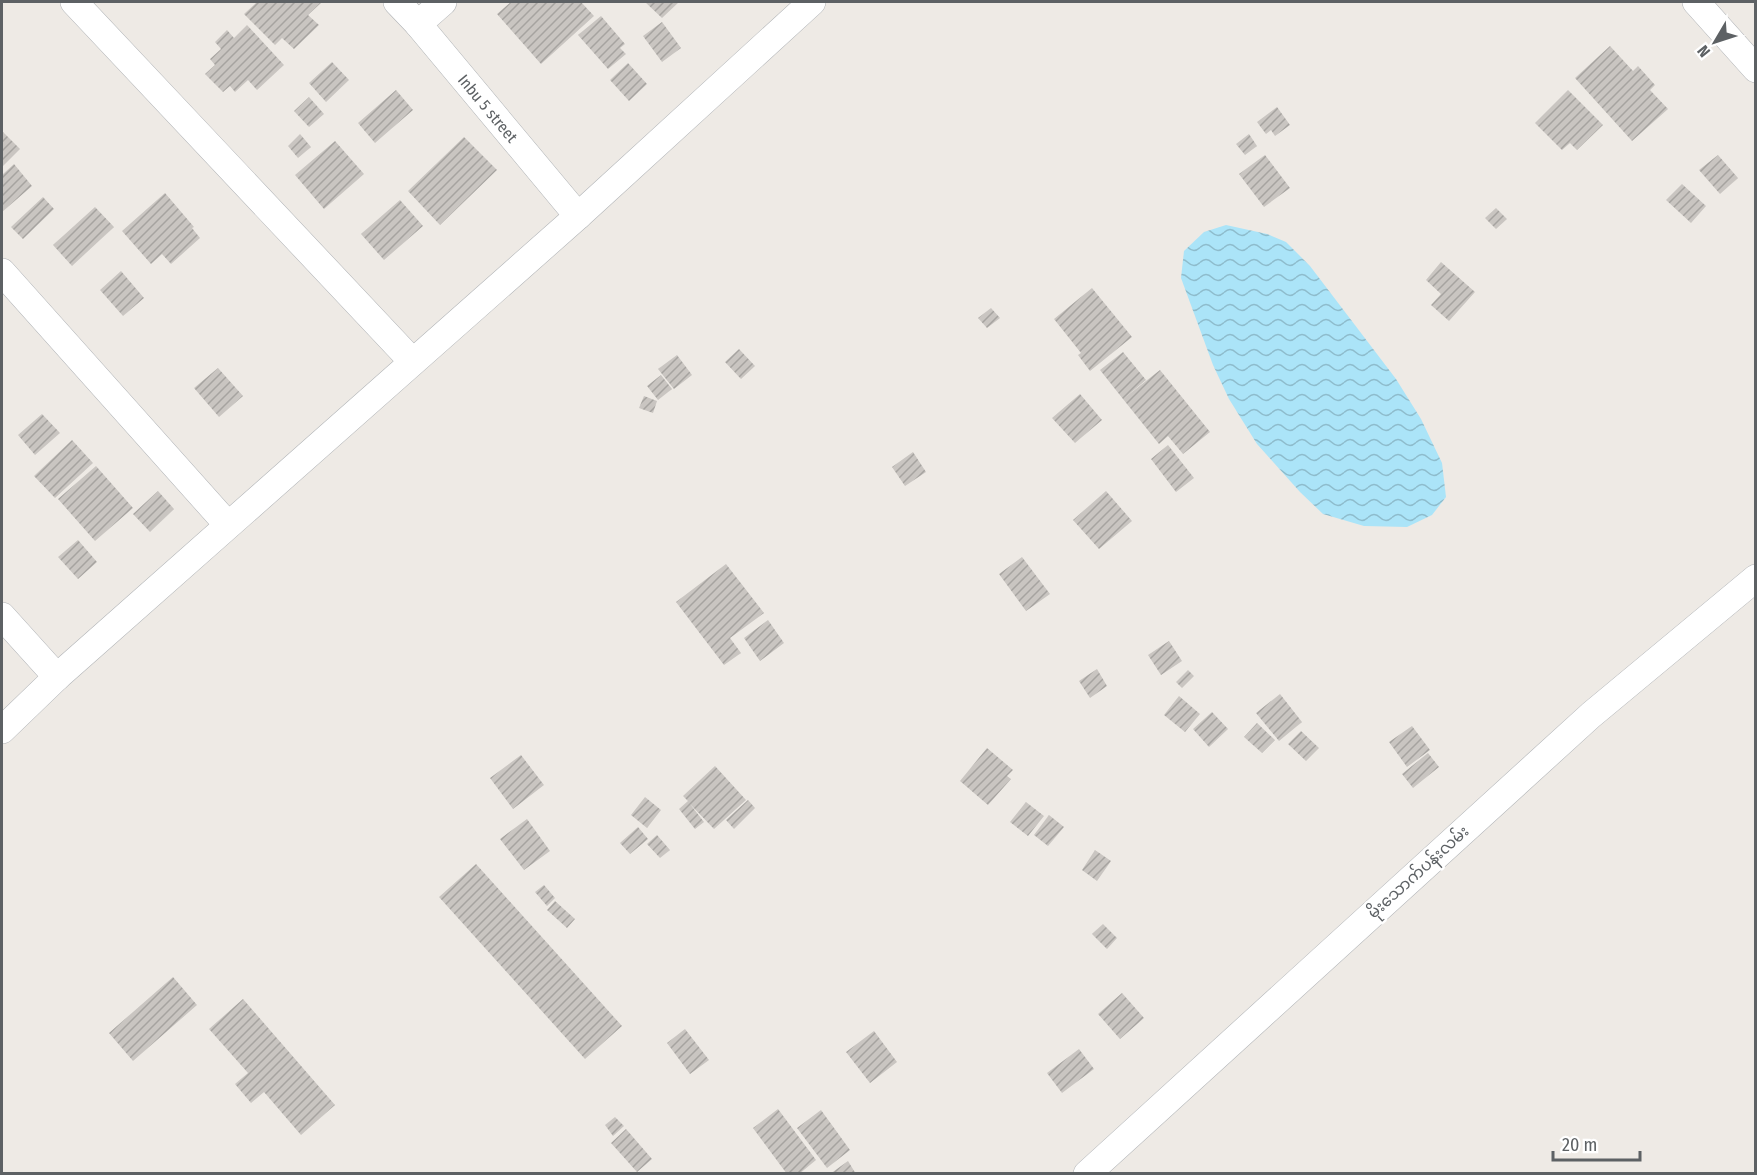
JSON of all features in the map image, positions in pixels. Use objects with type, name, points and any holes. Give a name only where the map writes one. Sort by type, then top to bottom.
[{"type":"street","points":[[74,2],[412,361]]},
{"type":"street","name":"Inbu 5 street","points":[[397,2],[418,24],[578,216]]},
{"type":"street","points":[[418,24],[443,2]]},
{"type":"street","points":[[2,730],[57,677],[578,216],[812,2]]},
{"type":"street","points":[[1705,5],[1755,69]]},
{"type":"street","points":[[2,272],[228,525]]},
{"type":"street","name":"မိုးသောက်ပန်းလမ်း","points":[[1087,1173],[1591,715],[1755,578]]},
{"type":"street","points":[[2,616],[57,677]]},
{"type":"water","points":[[1226,225],[1267,234],[1286,242],[1310,266],[1396,379],[1421,419],[1442,463],[1446,497],[1432,515],[1407,527],[1364,526],[1323,514],[1257,444],[1229,399],[1213,365],[1181,278],[1184,251],[1204,232]]},
{"type":"building","points":[[257,2],[322,2],[308,15],[319,25],[294,49],[282,38],[275,45],[244,14]]},
{"type":"building","points":[[511,2],[581,2],[594,16],[541,64],[497,14]]},
{"type":"building","points":[[645,2],[679,2],[662,18]]},
{"type":"building","points":[[601,16],[625,44],[620,48],[626,54],[608,69],[578,35]]},
{"type":"building","points":[[662,22],[681,48],[662,62],[643,36]]},
{"type":"building","points":[[247,25],[284,65],[257,90],[248,80],[235,92],[230,86],[223,92],[205,74],[215,65],[210,59],[221,49],[215,42],[227,30],[234,38]]},
{"type":"building","points":[[1610,46],[1633,71],[1638,66],[1655,85],[1650,90],[1668,109],[1632,141],[1575,78]]},
{"type":"building","points":[[332,62],[349,80],[326,102],[309,83]]},
{"type":"building","points":[[628,63],[647,84],[629,101],[610,80]]},
{"type":"building","points":[[396,90],[413,110],[375,143],[358,123]]},
{"type":"building","points":[[1568,90],[1603,125],[1577,150],[1570,143],[1562,150],[1535,123]]},
{"type":"building","points":[[309,97],[324,114],[309,127],[294,111]]},
{"type":"building","points":[[1277,107],[1290,125],[1275,136],[1271,130],[1266,134],[1257,122]]},
{"type":"building","points":[[2,131],[20,149],[2,167]]},
{"type":"building","points":[[300,134],[311,147],[298,158],[288,146]]},
{"type":"building","points":[[1249,134],[1257,146],[1245,155],[1236,144]]},
{"type":"building","points":[[464,137],[497,170],[440,225],[408,191]]},
{"type":"building","points":[[335,141],[364,174],[324,209],[295,175]]},
{"type":"building","points":[[1265,155],[1290,188],[1264,207],[1239,174]]},
{"type":"building","points":[[1718,155],[1738,178],[1720,194],[1699,170]]},
{"type":"building","points":[[14,164],[32,186],[2,212],[2,175]]},
{"type":"building","points":[[1682,184],[1706,206],[1691,223],[1666,200]]},
{"type":"building","points":[[165,193],[194,227],[192,228],[200,238],[171,264],[162,254],[151,264],[122,231]]},
{"type":"building","points":[[43,197],[54,209],[23,239],[11,227]]},
{"type":"building","points":[[400,200],[423,226],[384,260],[361,234]]},
{"type":"building","points":[[95,207],[114,227],[72,266],[53,245]]},
{"type":"building","points":[[1496,208],[1507,219],[1496,229],[1485,218]]},
{"type":"building","points":[[1441,262],[1475,292],[1449,321],[1431,305],[1441,294],[1426,280]]},
{"type":"building","points":[[121,271],[144,298],[123,316],[100,290]]},
{"type":"building","points":[[1092,288],[1132,337],[1090,371],[1078,355],[1081,353],[1054,319]]},
{"type":"building","points":[[991,308],[1000,318],[987,328],[978,318]]},
{"type":"building","points":[[739,349],[755,366],[741,379],[725,362]]},
{"type":"building","points":[[1123,352],[1146,380],[1123,399],[1100,370]]},
{"type":"building","points":[[677,355],[692,375],[674,389],[658,369]]},
{"type":"building","points":[[218,368],[243,396],[219,417],[194,388]]},
{"type":"building","points":[[1160,370],[1210,432],[1183,454],[1168,436],[1159,444],[1123,399]]},
{"type":"building","points":[[661,375],[672,389],[658,400],[647,386]]},
{"type":"building","points":[[1080,394],[1102,420],[1075,443],[1052,418]]},
{"type":"building","points":[[644,396],[657,401],[653,413],[639,408]]},
{"type":"building","points":[[42,414],[60,433],[35,455],[18,435]]},
{"type":"building","points":[[72,440],[93,463],[55,498],[34,476]]},
{"type":"building","points":[[1168,445],[1194,478],[1176,492],[1151,459]]},
{"type":"building","points":[[913,452],[926,472],[905,486],[892,467]]},
{"type":"building","points":[[96,466],[133,508],[95,541],[58,499]]},
{"type":"building","points":[[158,491],[174,509],[150,532],[133,514]]},
{"type":"building","points":[[1106,491],[1132,521],[1099,549],[1073,520]]},
{"type":"building","points":[[78,540],[97,562],[78,579],[58,557]]},
{"type":"building","points":[[1022,557],[1050,594],[1026,611],[999,574]]},
{"type":"building","points":[[726,564],[764,613],[730,638],[741,653],[724,665],[676,602]]},
{"type":"building","points":[[768,620],[784,643],[760,661],[744,638]]},
{"type":"building","points":[[1169,641],[1182,661],[1161,675],[1148,655]]},
{"type":"building","points":[[1097,669],[1107,686],[1090,698],[1079,681]]},
{"type":"building","points":[[1188,670],[1194,676],[1182,688],[1176,682]]},
{"type":"building","points":[[1280,694],[1302,722],[1279,741],[1256,713]]},
{"type":"building","points":[[1179,696],[1200,714],[1185,732],[1164,715]]},
{"type":"building","points":[[1212,712],[1228,729],[1209,747],[1193,729]]},
{"type":"building","points":[[1257,723],[1275,740],[1262,753],[1244,737]]},
{"type":"building","points":[[1412,726],[1430,750],[1407,767],[1389,742]]},
{"type":"building","points":[[1301,731],[1319,748],[1306,761],[1288,744]]},
{"type":"building","points":[[987,748],[1013,770],[1007,776],[1011,779],[988,805],[960,781]]},
{"type":"building","points":[[1428,753],[1439,767],[1413,788],[1402,774]]},
{"type":"building","points":[[521,755],[544,785],[513,809],[490,778]]},
{"type":"building","points":[[715,766],[746,800],[714,829],[690,804],[704,822],[695,829],[679,809],[688,801],[683,796]]},
{"type":"building","points":[[645,797],[661,810],[647,828],[631,815]]},
{"type":"building","points":[[748,800],[755,808],[734,829],[726,820]]},
{"type":"building","points":[[1026,802],[1044,816],[1028,836],[1010,822]]},
{"type":"building","points":[[1049,815],[1064,827],[1048,846],[1034,835]]},
{"type":"building","points":[[527,819],[550,851],[524,870],[500,839]]},
{"type":"building","points":[[638,827],[648,839],[630,854],[620,843]]},
{"type":"building","points":[[657,835],[670,850],[660,858],[647,844]]},
{"type":"building","points":[[1095,850],[1111,861],[1097,881],[1082,870]]},
{"type":"building","points":[[476,864],[622,1026],[585,1059],[439,897]]},
{"type":"building","points":[[544,885],[555,898],[547,906],[535,892]]},
{"type":"building","points":[[555,901],[575,919],[567,928],[547,910]]},
{"type":"building","points":[[1103,924],[1117,938],[1107,949],[1092,934]]},
{"type":"building","points":[[173,977],[197,1005],[133,1061],[109,1033]]},
{"type":"building","points":[[1122,993],[1144,1018],[1120,1039],[1098,1014]]},
{"type":"building","points":[[243,999],[335,1105],[301,1135],[264,1092],[251,1103],[235,1084],[248,1073],[209,1029]]},
{"type":"building","points":[[685,1029],[709,1060],[690,1074],[667,1043]]},
{"type":"building","points":[[874,1031],[897,1062],[870,1083],[846,1052]]},
{"type":"building","points":[[1079,1049],[1094,1069],[1062,1093],[1047,1073]]},
{"type":"building","points":[[778,1109],[816,1160],[799,1174],[787,1174],[753,1128]]},
{"type":"building","points":[[821,1110],[850,1150],[827,1168],[797,1128]]},
{"type":"building","points":[[615,1117],[624,1126],[613,1136],[605,1125]]},
{"type":"building","points":[[626,1129],[652,1159],[637,1172],[611,1143]]},
{"type":"building","points":[[848,1161],[856,1174],[830,1174]]}]
